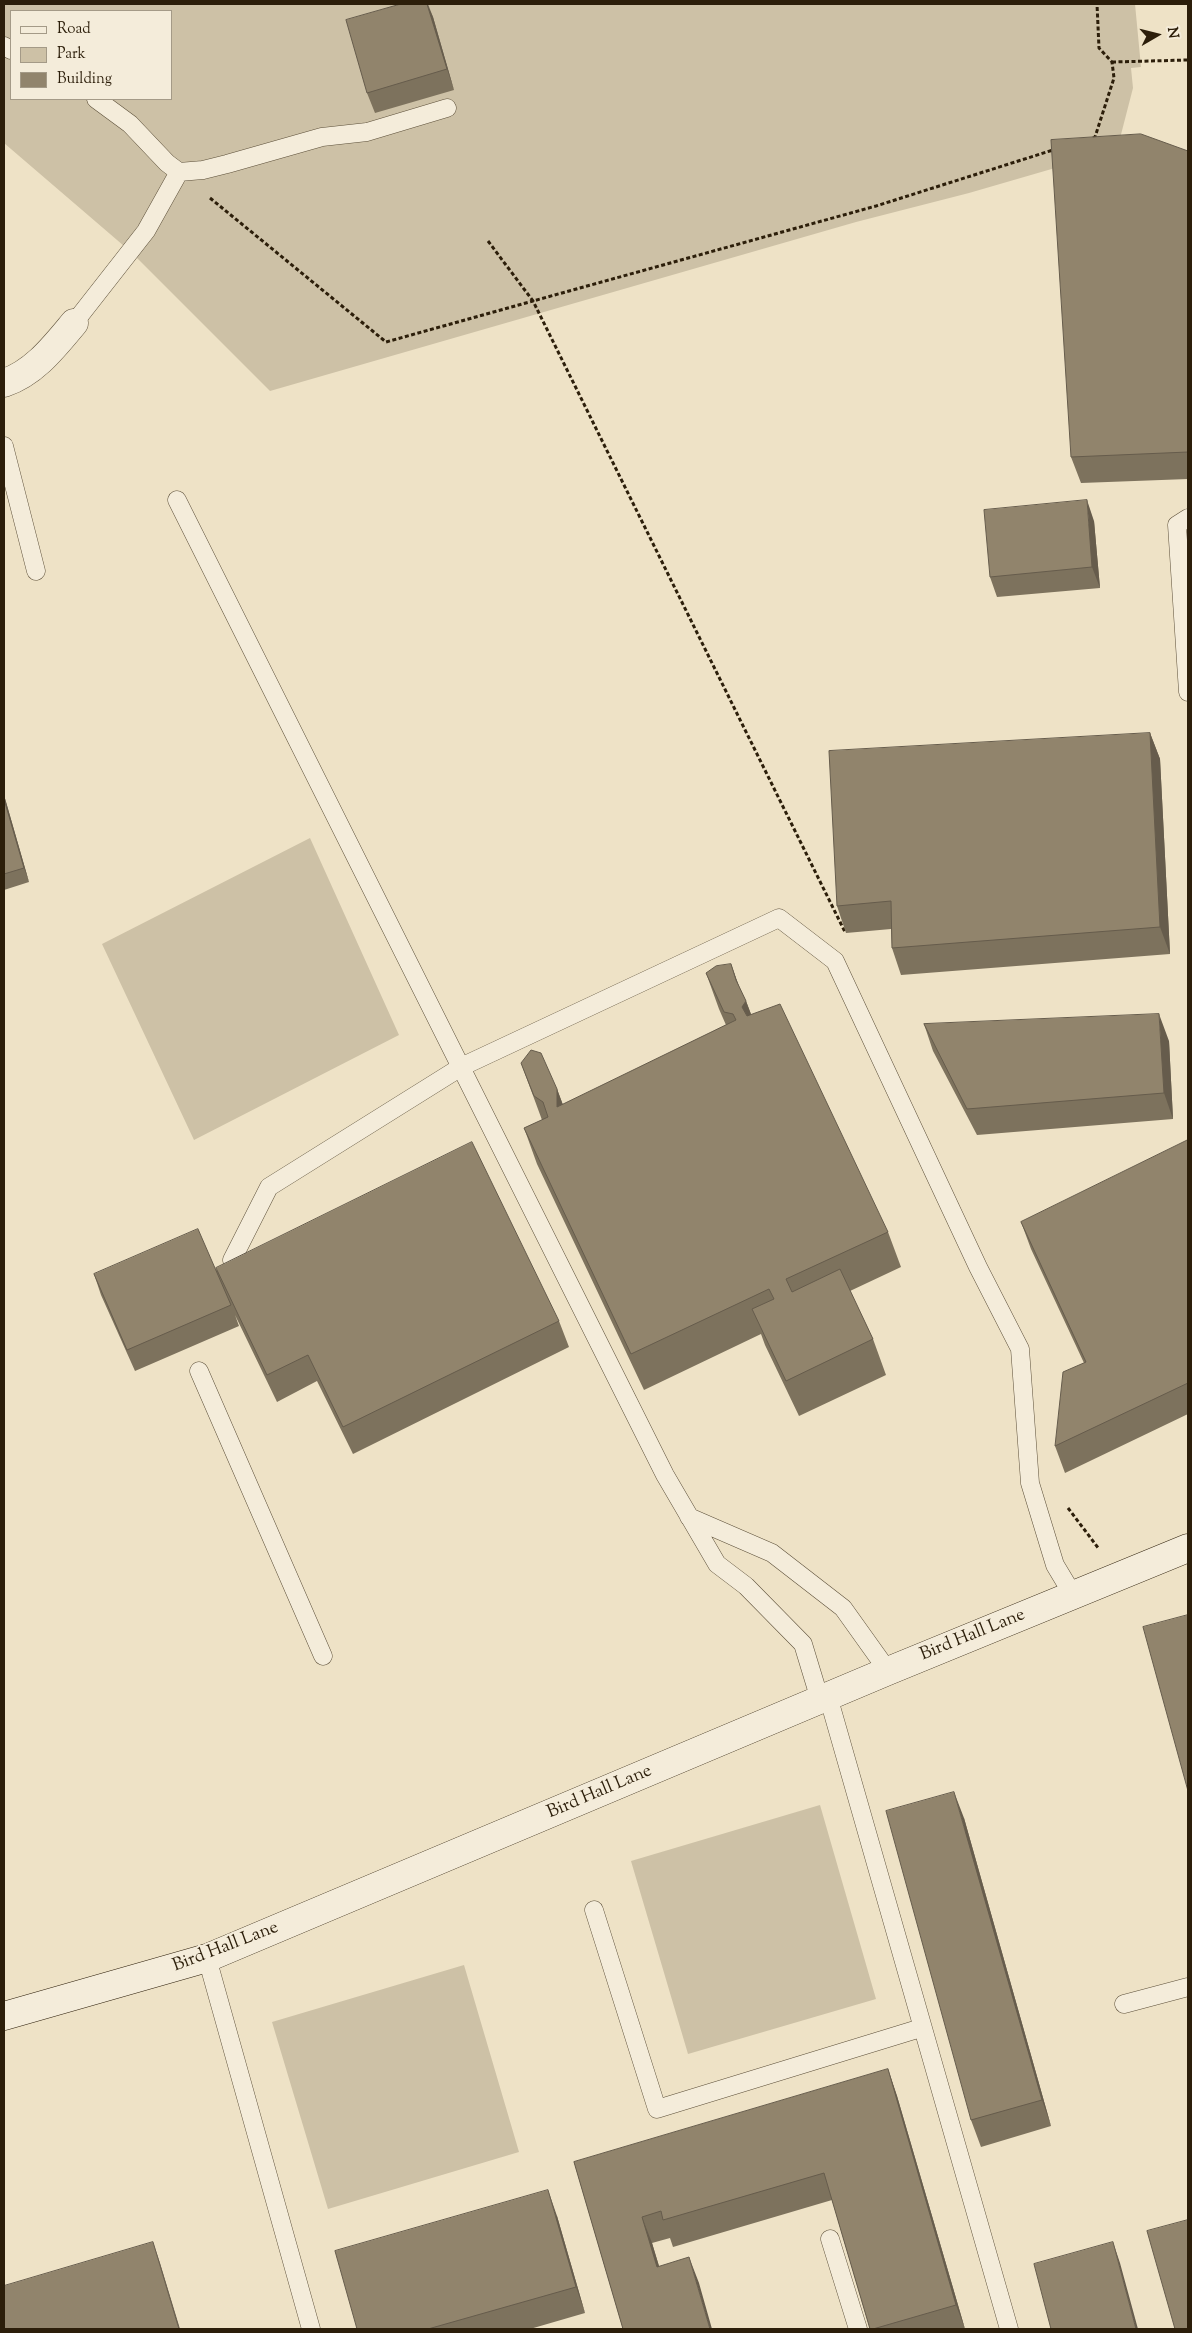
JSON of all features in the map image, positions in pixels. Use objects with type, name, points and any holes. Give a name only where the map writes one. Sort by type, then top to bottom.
[{"type":"street","points":[[4,383],[19,378],[46,356],[74,324]]},
{"type":"street","name":"Bird Hall Lane","points":[[4,2016],[207,1958],[888,1671],[1188,1548]]},
{"type":"lane","points":[[97,100],[130,124],[167,163],[179,172],[204,170],[322,137],[367,132],[446,108]]},
{"type":"lane","points":[[74,324],[146,231],[179,172]]},
{"type":"lane","points":[[4,446],[36,571]]},
{"type":"lane","points":[[178,500],[665,1475],[717,1564],[746,1586],[803,1644],[824,1698],[922,2028],[1008,2329]]},
{"type":"lane","points":[[1188,518],[1177,525],[1188,692]]},
{"type":"lane","points":[[232,1260],[269,1186],[461,1067],[779,918],[835,961],[978,1267],[1020,1349],[1030,1483],[1055,1565],[1072,1595]]},
{"type":"lane","points":[[199,1371],[323,1656]]},
{"type":"lane","points":[[689,1517],[772,1553],[843,1608],[888,1671]]},
{"type":"lane","points":[[594,1910],[657,2109],[922,2028]]},
{"type":"lane","points":[[207,1958],[311,2329]]},
{"type":"lane","points":[[1124,2004],[1188,1987]]},
{"type":"lane","points":[[830,2239],[858,2329]]},
{"type":"path","points":[[1086,140],[1096,137],[1114,78],[1112,62],[1099,48],[1097,4]]},
{"type":"path","points":[[1112,62],[1188,60]]},
{"type":"path","points":[[179,172],[386,342],[876,206],[1057,149]]},
{"type":"path","points":[[488,241],[533,302],[849,939]]},
{"type":"path","points":[[1062,1500],[1120,1576]]},
{"type":"green space","points":[[4,4],[1135,4],[1141,67],[1131,68],[1133,88],[1117,150],[969,193],[856,222],[270,391],[131,252],[4,143]]},
{"type":"green space","points":[[310,838],[399,1035],[194,1140],[102,944]]},
{"type":"green space","points":[[820,1805],[876,1999],[688,2054],[631,1861]]},
{"type":"green space","points":[[464,1965],[519,2152],[328,2209],[272,2022]]},
{"type":"building","points":[[401,4],[427,4],[447,69],[367,93],[346,20]]},
{"type":"building","points":[[1141,134],[1188,151],[1188,452],[1071,457],[1051,140]]},
{"type":"building","points":[[1087,500],[1092,567],[990,577],[984,510]]},
{"type":"building","points":[[1150,733],[1160,927],[892,948],[891,901],[837,906],[829,751]]},
{"type":"building","points":[[4,799],[24,868],[4,874]]},
{"type":"building","points":[[731,964],[746,1001],[742,1007],[747,1016],[780,1004],[888,1232],[786,1279],[792,1292],[840,1269],[873,1339],[786,1381],[752,1309],[774,1299],[769,1289],[631,1354],[524,1128],[548,1117],[543,1102],[534,1096],[521,1063],[531,1050],[541,1053],[557,1089],[557,1107],[736,1020],[733,1014],[724,1012],[706,973],[716,966]]},
{"type":"building","points":[[1159,1014],[1164,1093],[967,1109],[924,1024]]},
{"type":"building","points":[[1188,1140],[1188,1383],[1055,1446],[1063,1372],[1086,1362],[1021,1222]]},
{"type":"building","points":[[472,1142],[559,1321],[343,1427],[308,1355],[267,1375],[216,1268]]},
{"type":"building","points":[[198,1229],[231,1305],[127,1350],[94,1274]]},
{"type":"building","points":[[1188,1615],[1188,1791],[1143,1627]]},
{"type":"building","points":[[954,1792],[1042,2100],[971,2120],[886,1811]]},
{"type":"building","points":[[888,2069],[956,2305],[870,2329],[824,2173],[663,2220],[661,2211],[642,2217],[657,2267],[689,2257],[710,2329],[623,2329],[574,2162]]},
{"type":"building","points":[[548,2190],[576,2287],[428,2329],[357,2329],[335,2251]]},
{"type":"building","points":[[1188,2220],[1188,2329],[1175,2329],[1147,2231]]},
{"type":"building","points":[[153,2242],[179,2329],[4,2329],[4,2286]]},
{"type":"building","points":[[1113,2242],[1136,2329],[1051,2329],[1034,2264]]}]
